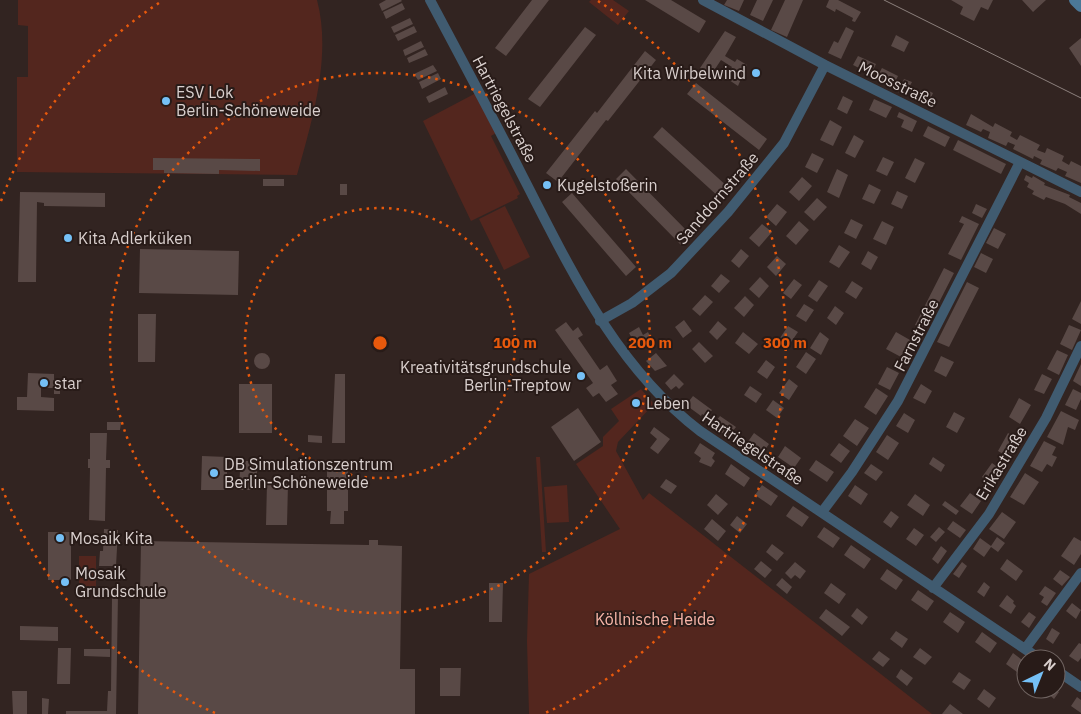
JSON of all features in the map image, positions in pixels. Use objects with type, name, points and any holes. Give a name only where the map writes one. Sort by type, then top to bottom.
[{"type":"main road","points":[[1075,0],[1081,6]]},
{"type":"street","name":"Hartriegelstraße","points":[[430,0],[600,321],[641,377],[677,413],[933,588],[1025,648]]},
{"type":"street","name":"Moosstraße","points":[[703,0],[825,65],[1081,192]]},
{"type":"street","name":"Sanddornstraße","points":[[600,321],[632,303],[671,273],[728,212],[784,143],[825,65]]},
{"type":"street","name":"Farnstraße","points":[[822,512],[852,472],[898,401],[1020,162]]},
{"type":"street","name":"Erikastraße","points":[[933,588],[989,514],[1046,418],[1081,346]]},
{"type":"street","points":[[1025,648],[1081,573]]},
{"type":"street","points":[[1066,677],[1081,687]]},
{"type":"green space","name":"ESV Lok Berlin-Schöneweide","points":[[18,0],[317,0],[321,21],[321,66],[314,111],[297,175],[17,172],[17,77],[28,77],[28,26],[18,25]]},
{"type":"green space","points":[[591,0],[613,0],[629,11],[618,25],[589,2]]},
{"type":"green space","points":[[476,93],[496,133],[491,136],[520,194],[517,196],[518,198],[471,221],[423,121]]},
{"type":"green space","points":[[505,206],[530,257],[504,270],[479,219]]},
{"type":"green space","name":"Köllnische Heide","points":[[641,389],[654,404],[618,442],[616,451],[643,500],[649,493],[932,714],[529,714],[527,641],[529,574],[620,529],[576,464],[603,446],[603,437],[619,421],[611,409]]},
{"type":"green space","points":[[536,457],[540,457],[546,552],[542,552]]},
{"type":"green space","points":[[567,485],[569,522],[547,523],[544,487]]},
{"type":"green space","points":[[79,556],[96,556],[96,587],[79,587]]},
{"type":"building","points":[[386,0],[402,1],[382,11],[379,4]]},
{"type":"building","points":[[532,0],[549,0],[506,56],[495,48]]},
{"type":"building","points":[[645,0],[671,0],[706,21],[699,33]]},
{"type":"building","points":[[727,0],[744,0],[739,11],[724,5]]},
{"type":"building","points":[[757,0],[773,0],[763,21],[750,15]]},
{"type":"building","points":[[785,0],[803,0],[787,37],[771,30]]},
{"type":"building","points":[[829,0],[838,0],[861,12],[855,22],[852,21],[853,18],[836,9],[835,12],[826,7]]},
{"type":"building","points":[[951,0],[993,0],[988,10],[981,7],[974,21],[960,14],[963,7]]},
{"type":"building","points":[[1022,0],[1046,0],[1033,12]]},
{"type":"building","points":[[402,3],[405,9],[386,19],[383,12]]},
{"type":"building","points":[[410,18],[413,24],[394,33],[391,27]]},
{"type":"building","points":[[414,26],[417,32],[398,41],[395,35]]},
{"type":"building","points":[[585,27],[596,35],[540,107],[528,99]]},
{"type":"building","points":[[846,27],[854,31],[841,59],[828,53],[834,41],[838,43]]},
{"type":"building","points":[[725,31],[736,37],[725,56],[735,62],[737,59],[747,65],[738,86],[726,78],[732,67],[721,60],[711,75],[700,68]]},
{"type":"building","points":[[896,35],[909,42],[904,52],[891,46]]},
{"type":"building","points":[[1081,38],[1081,66],[1069,48]]},
{"type":"building","points":[[421,41],[424,47],[405,56],[403,50]]},
{"type":"building","points":[[425,49],[428,55],[409,63],[407,58]]},
{"type":"building","points":[[645,51],[656,60],[558,182],[546,173],[595,111],[597,113]]},
{"type":"building","points":[[858,56],[876,64],[871,74],[853,65]]},
{"type":"building","points":[[433,65],[437,71],[418,80],[414,74]]},
{"type":"building","points":[[882,68],[898,76],[892,88],[877,77]]},
{"type":"building","points":[[438,73],[441,79],[422,89],[419,82]]},
{"type":"building","points":[[904,79],[912,82],[905,95],[898,92]]},
{"type":"building","points":[[696,83],[767,139],[759,150],[687,94]]},
{"type":"building","points":[[445,87],[448,94],[429,103],[426,97]]},
{"type":"building","points":[[927,90],[933,93],[929,102],[923,99]]},
{"type":"building","points":[[843,96],[853,101],[847,114],[837,109]]},
{"type":"building","points":[[874,99],[892,107],[886,118],[869,110]]},
{"type":"building","points":[[899,112],[917,121],[912,132],[901,127],[904,120],[897,117]]},
{"type":"building","points":[[971,114],[993,127],[995,123],[1012,132],[1010,136],[1017,140],[1020,135],[1040,145],[1037,150],[1045,153],[1047,148],[1064,156],[1062,161],[1069,165],[1071,161],[1081,166],[1081,183],[1065,176],[1067,172],[1058,168],[1056,171],[1040,164],[1042,160],[1034,156],[1033,159],[1013,149],[1015,145],[1008,142],[1006,146],[988,138],[990,132],[983,129],[981,132],[966,125]]},
{"type":"building","points":[[830,120],[842,127],[833,146],[820,140]]},
{"type":"building","points":[[928,126],[950,137],[945,147],[923,136]]},
{"type":"building","points":[[662,127],[729,188],[720,198],[653,137]]},
{"type":"building","points":[[854,135],[864,141],[855,158],[845,153]]},
{"type":"building","points":[[958,140],[1006,164],[1001,174],[953,150]]},
{"type":"building","points":[[812,153],[824,159],[817,173],[805,167]]},
{"type":"building","points":[[883,157],[894,162],[887,176],[876,171]]},
{"type":"building","points":[[153,158],[260,159],[260,171],[219,170],[219,174],[164,173],[164,170],[153,170]]},
{"type":"building","points":[[915,158],[925,163],[915,183],[905,178]]},
{"type":"building","points":[[626,169],[691,235],[681,245],[616,179]]},
{"type":"building","points":[[837,169],[848,175],[839,198],[827,192]]},
{"type":"building","points":[[1026,175],[1032,178],[1033,176],[1045,183],[1044,185],[1070,195],[1069,197],[1081,203],[1081,214],[1065,204],[1046,197],[1044,200],[1032,194],[1034,191],[1027,187],[1029,183],[1024,180]]},
{"type":"building","points":[[802,177],[812,186],[799,201],[789,192]]},
{"type":"building","points":[[263,179],[284,179],[284,186],[263,186]]},
{"type":"building","points":[[340,184],[347,184],[347,195],[340,195]]},
{"type":"building","points":[[869,184],[881,190],[874,204],[862,199]]},
{"type":"building","points":[[897,191],[908,196],[902,209],[891,204]]},
{"type":"building","points":[[20,192],[105,193],[105,207],[44,206],[44,203],[37,202],[36,282],[18,282]]},
{"type":"building","points":[[572,193],[636,267],[626,276],[562,202]]},
{"type":"building","points":[[817,198],[827,207],[814,221],[804,212]]},
{"type":"building","points":[[777,204],[787,212],[776,226],[766,217]]},
{"type":"building","points":[[976,204],[987,209],[982,218],[972,213]]},
{"type":"building","points":[[962,216],[979,224],[961,260],[948,254],[964,224],[959,222]]},
{"type":"building","points":[[851,219],[863,225],[856,239],[844,233]]},
{"type":"building","points":[[799,221],[809,230],[796,245],[786,236]]},
{"type":"building","points":[[882,221],[894,227],[886,245],[873,239]]},
{"type":"building","points":[[762,224],[772,232],[759,247],[749,238]]},
{"type":"building","points":[[994,228],[1006,234],[998,249],[986,243]]},
{"type":"building","points":[[839,245],[850,252],[839,268],[829,262]]},
{"type":"building","points":[[140,249],[239,251],[238,295],[139,293]]},
{"type":"building","points":[[741,249],[749,256],[739,268],[731,261]]},
{"type":"building","points":[[868,251],[878,257],[871,270],[861,264]]},
{"type":"building","points":[[981,253],[993,259],[986,273],[974,267]]},
{"type":"building","points":[[777,256],[786,264],[776,276],[767,267]]},
{"type":"building","points":[[944,268],[954,273],[925,330],[915,325]]},
{"type":"building","points":[[721,274],[730,281],[719,293],[711,286]]},
{"type":"building","points":[[760,277],[769,286],[759,298],[749,289]]},
{"type":"building","points":[[794,279],[802,285],[791,299],[783,293]]},
{"type":"building","points":[[819,280],[828,286],[817,302],[808,296]]},
{"type":"building","points":[[852,281],[863,288],[856,299],[845,292]]},
{"type":"building","points":[[967,282],[979,288],[949,347],[937,342]]},
{"type":"building","points":[[705,295],[713,302],[700,316],[692,309]]},
{"type":"building","points":[[745,296],[754,305],[744,317],[734,308]]},
{"type":"building","points":[[1081,301],[1081,324],[1072,319]]},
{"type":"building","points":[[804,304],[814,310],[806,322],[796,316]]},
{"type":"building","points":[[835,306],[844,313],[836,325],[827,318]]},
{"type":"building","points":[[138,314],[156,314],[155,362],[138,362]]},
{"type":"building","points":[[684,320],[692,331],[683,338],[675,327]]},
{"type":"building","points":[[718,321],[727,329],[717,340],[709,332]]},
{"type":"building","points":[[566,322],[573,331],[578,327],[583,335],[578,338],[600,370],[607,365],[617,381],[611,385],[618,394],[606,402],[599,393],[593,397],[586,388],[593,383],[555,330]]},
{"type":"building","points":[[1069,325],[1081,330],[1072,350],[1060,344]]},
{"type":"building","points":[[788,326],[798,332],[789,345],[780,338]]},
{"type":"building","points":[[639,327],[643,335],[648,332],[650,336],[646,339],[648,343],[638,349],[629,333]]},
{"type":"building","points":[[743,332],[758,344],[749,354],[735,343]]},
{"type":"building","points":[[820,332],[829,339],[821,355],[810,348]]},
{"type":"building","points":[[896,332],[910,340],[901,357],[886,349]]},
{"type":"building","points":[[699,342],[713,356],[705,363],[692,349]]},
{"type":"building","points":[[1057,350],[1068,355],[1059,375],[1047,369]]},
{"type":"building","points":[[806,352],[816,359],[806,374],[796,367]]},
{"type":"building","points":[[262,353],[268,355],[270,361],[268,367],[262,369],[256,367],[254,361],[256,355]]},
{"type":"building","points":[[656,353],[667,366],[655,371],[646,361]]},
{"type":"building","points":[[941,356],[954,362],[946,377],[934,371]]},
{"type":"building","points":[[766,360],[775,367],[767,379],[757,372]]},
{"type":"building","points":[[1081,364],[1081,386],[1073,381]]},
{"type":"building","points":[[887,367],[899,373],[890,390],[878,384]]},
{"type":"building","points":[[28,373],[54,374],[54,379],[60,379],[60,394],[54,394],[54,388],[41,388],[41,397],[54,398],[54,411],[17,410],[17,397],[27,397]]},
{"type":"building","points":[[335,374],[345,374],[345,443],[332,443]]},
{"type":"building","points":[[674,374],[684,384],[679,389],[676,386],[671,390],[665,383]]},
{"type":"building","points":[[1042,374],[1052,379],[1044,394],[1034,390]]},
{"type":"building","points":[[789,379],[798,386],[789,400],[779,393]]},
{"type":"building","points":[[239,384],[272,384],[272,433],[239,433]]},
{"type":"building","points":[[921,384],[932,391],[925,404],[913,398]]},
{"type":"building","points":[[750,386],[762,394],[756,403],[744,395]]},
{"type":"building","points":[[876,388],[888,396],[876,415],[864,407]]},
{"type":"building","points":[[1073,389],[1081,393],[1081,399],[1076,410],[1065,405]]},
{"type":"building","points":[[693,396],[712,410],[707,417],[702,414],[701,416],[686,405]]},
{"type":"building","points":[[1019,398],[1031,405],[1020,424],[1009,417]]},
{"type":"building","points":[[773,400],[784,408],[777,418],[766,410]]},
{"type":"building","points":[[578,408],[601,442],[574,461],[551,427]]},
{"type":"building","points":[[1061,411],[1079,420],[1075,430],[1068,427],[1063,445],[1047,437]]},
{"type":"building","points":[[954,412],[965,418],[957,433],[946,427]]},
{"type":"building","points":[[904,413],[915,420],[908,433],[896,426]]},
{"type":"building","points":[[720,416],[736,427],[728,437],[712,426]]},
{"type":"building","points":[[855,419],[869,428],[857,446],[843,436]]},
{"type":"building","points":[[107,422],[121,422],[120,430],[107,430]]},
{"type":"building","points":[[654,427],[670,439],[658,454],[650,448],[657,439],[650,433]]},
{"type":"building","points":[[90,433],[107,433],[106,460],[110,460],[110,468],[106,468],[105,521],[89,520],[90,468],[88,468],[88,459],[90,459]]},
{"type":"building","points":[[754,433],[769,444],[762,454],[747,443]]},
{"type":"building","points":[[1008,433],[1020,440],[1010,458],[998,451]]},
{"type":"building","points":[[308,435],[322,436],[322,443],[308,442]]},
{"type":"building","points":[[887,435],[899,443],[888,460],[876,452]]},
{"type":"building","points":[[1044,441],[1056,447],[1052,455],[1057,457],[1052,467],[1047,464],[1042,472],[1030,466]]},
{"type":"building","points":[[700,443],[715,453],[712,458],[715,461],[711,467],[699,462],[701,458],[694,453]]},
{"type":"building","points":[[839,443],[850,451],[841,463],[830,455]]},
{"type":"building","points":[[785,446],[801,458],[794,468],[778,457]]},
{"type":"building","name":"DB Simulationszentrum Berlin-Schöneweide","points":[[202,456],[227,457],[227,490],[201,490]]},
{"type":"building","points":[[933,457],[945,465],[941,472],[929,464]]},
{"type":"building","points":[[816,460],[834,472],[827,482],[809,470]]},
{"type":"building","points":[[236,461],[257,461],[257,490],[239,490],[240,470],[236,470]]},
{"type":"building","points":[[992,463],[1003,471],[994,485],[982,477]]},
{"type":"building","points":[[731,464],[750,478],[744,487],[725,474]]},
{"type":"building","points":[[871,464],[883,472],[876,481],[864,473]]},
{"type":"building","points":[[327,470],[348,470],[348,511],[344,511],[344,524],[330,524],[331,511],[327,511]]},
{"type":"building","points":[[1025,473],[1039,482],[1024,505],[1010,497]]},
{"type":"building","points":[[666,479],[677,486],[671,494],[660,487]]},
{"type":"building","points":[[267,483],[288,484],[287,525],[266,525]]},
{"type":"building","points":[[762,485],[778,496],[771,506],[755,495]]},
{"type":"building","points":[[855,485],[868,494],[861,505],[848,496]]},
{"type":"building","points":[[970,493],[981,501],[972,514],[960,506]]},
{"type":"building","points":[[716,494],[728,504],[718,515],[707,505]]},
{"type":"building","points":[[915,494],[930,505],[923,516],[907,505]]},
{"type":"building","points":[[945,501],[959,511],[956,515],[942,505]]},
{"type":"building","points":[[793,506],[809,517],[802,527],[786,516]]},
{"type":"building","points":[[891,511],[899,517],[891,528],[883,522]]},
{"type":"building","points":[[1002,512],[1016,522],[1004,539],[989,529]]},
{"type":"building","points":[[737,516],[747,524],[740,533],[730,525]]},
{"type":"building","points":[[712,519],[726,531],[718,541],[704,529]]},
{"type":"building","points":[[953,521],[966,530],[960,538],[947,529]]},
{"type":"building","points":[[824,527],[840,538],[833,548],[817,537]]},
{"type":"building","points":[[939,527],[945,532],[936,542],[930,537]]},
{"type":"building","points":[[914,528],[924,535],[916,546],[906,539]]},
{"type":"building","points":[[104,529],[118,530],[116,566],[99,566],[100,551],[103,551]]},
{"type":"building","points":[[48,532],[71,532],[71,580],[48,580]]},
{"type":"building","points":[[997,537],[1005,543],[998,552],[991,547],[984,557],[973,549],[980,538],[991,546]]},
{"type":"building","points":[[1074,537],[1081,541],[1081,554],[1074,565],[1061,556]]},
{"type":"building","points":[[369,540],[378,540],[378,545],[402,546],[400,669],[415,669],[415,714],[138,714],[141,541],[369,545]]},
{"type":"building","points":[[772,544],[784,553],[777,561],[766,552]]},
{"type":"building","points":[[851,545],[871,559],[864,569],[844,555]]},
{"type":"building","points":[[941,546],[947,551],[938,564],[932,559]]},
{"type":"building","points":[[1007,559],[1023,571],[1016,581],[1000,569]]},
{"type":"building","points":[[761,561],[772,570],[765,578],[754,569]]},
{"type":"building","points":[[795,562],[806,571],[800,579],[795,575],[791,579],[785,573]]},
{"type":"building","points":[[962,562],[967,566],[959,578],[953,574]]},
{"type":"building","points":[[887,569],[903,580],[896,590],[880,579]]},
{"type":"building","points":[[1060,570],[1070,577],[1062,586],[1053,579]]},
{"type":"building","points":[[782,578],[792,587],[787,594],[776,585]]},
{"type":"building","points":[[984,582],[990,587],[984,597],[977,592]]},
{"type":"building","points":[[489,583],[503,583],[502,622],[489,622]]},
{"type":"building","points":[[831,583],[846,594],[839,604],[824,593]]},
{"type":"building","points":[[1045,586],[1056,593],[1047,606],[1041,602],[1044,597],[1039,594]]},
{"type":"building","points":[[918,590],[934,601],[927,611],[911,600]]},
{"type":"building","points":[[112,595],[118,595],[116,714],[66,714],[66,711],[107,711],[108,691],[111,691]]},
{"type":"building","points":[[1007,595],[1014,601],[1013,603],[1016,606],[1011,614],[999,606]]},
{"type":"building","points":[[1072,603],[1081,610],[1076,619],[1066,611]]},
{"type":"building","points":[[857,608],[868,617],[862,625],[851,616]]},
{"type":"building","points":[[826,609],[850,627],[842,636],[819,618]]},
{"type":"building","points":[[950,612],[965,622],[958,633],[943,622]]},
{"type":"building","points":[[1029,612],[1036,617],[1029,628],[1021,622]]},
{"type":"building","points":[[20,626],[58,627],[58,641],[20,640]]},
{"type":"building","points":[[1052,628],[1060,633],[1053,644],[1046,639]]},
{"type":"building","points":[[896,631],[908,639],[902,648],[890,639]]},
{"type":"building","points":[[982,632],[997,643],[990,653],[975,642]]},
{"type":"building","points":[[1079,643],[1081,644],[1081,658],[1078,662],[1069,656]]},
{"type":"building","points":[[58,648],[71,648],[70,684],[57,684]]},
{"type":"building","points":[[920,648],[932,657],[925,665],[913,657]]},
{"type":"building","points":[[84,649],[110,649],[110,657],[84,656]]},
{"type":"building","points":[[879,651],[890,659],[883,667],[872,659]]},
{"type":"building","points":[[1013,653],[1016,655],[1016,671],[1006,664]]},
{"type":"building","points":[[440,668],[461,668],[460,696],[440,696]]},
{"type":"building","points":[[901,669],[913,678],[907,686],[896,677]]},
{"type":"building","points":[[959,672],[971,680],[964,690],[952,682]]},
{"type":"building","points":[[984,689],[996,698],[989,708],[977,699]]},
{"type":"building","points":[[12,691],[27,691],[27,714],[13,714]]},
{"type":"building","points":[[1077,697],[1081,700],[1081,713],[1071,706]]},
{"type":"building","points":[[42,698],[49,699],[48,714],[42,714]]},
{"type":"building","points":[[950,704],[963,714],[942,714]]},
{"type":"tram line","points":[[884,0],[1081,98]]},
{"type":"place","name":"Kita Wirbelwind","points":[[756,73]]},
{"type":"place","name":"ESV Lok Berlin-Schöneweide","points":[[166,101]]},
{"type":"place","name":"Kugelstoßerin","points":[[547,185]]},
{"type":"place","name":"Kita Adlerküken","points":[[68,238]]},
{"type":"place","name":"Kreativitätsgrundschule Berlin-Treptow","points":[[581,376]]},
{"type":"place","name":"star","points":[[44,383]]},
{"type":"place","name":"Leben","points":[[636,403]]},
{"type":"place","name":"DB Simulationszentrum Berlin-Schöneweide","points":[[214,473]]},
{"type":"place","name":"Mosaik Kita","points":[[60,538]]},
{"type":"place","name":"Mosaik Grundschule","points":[[65,582]]}]
